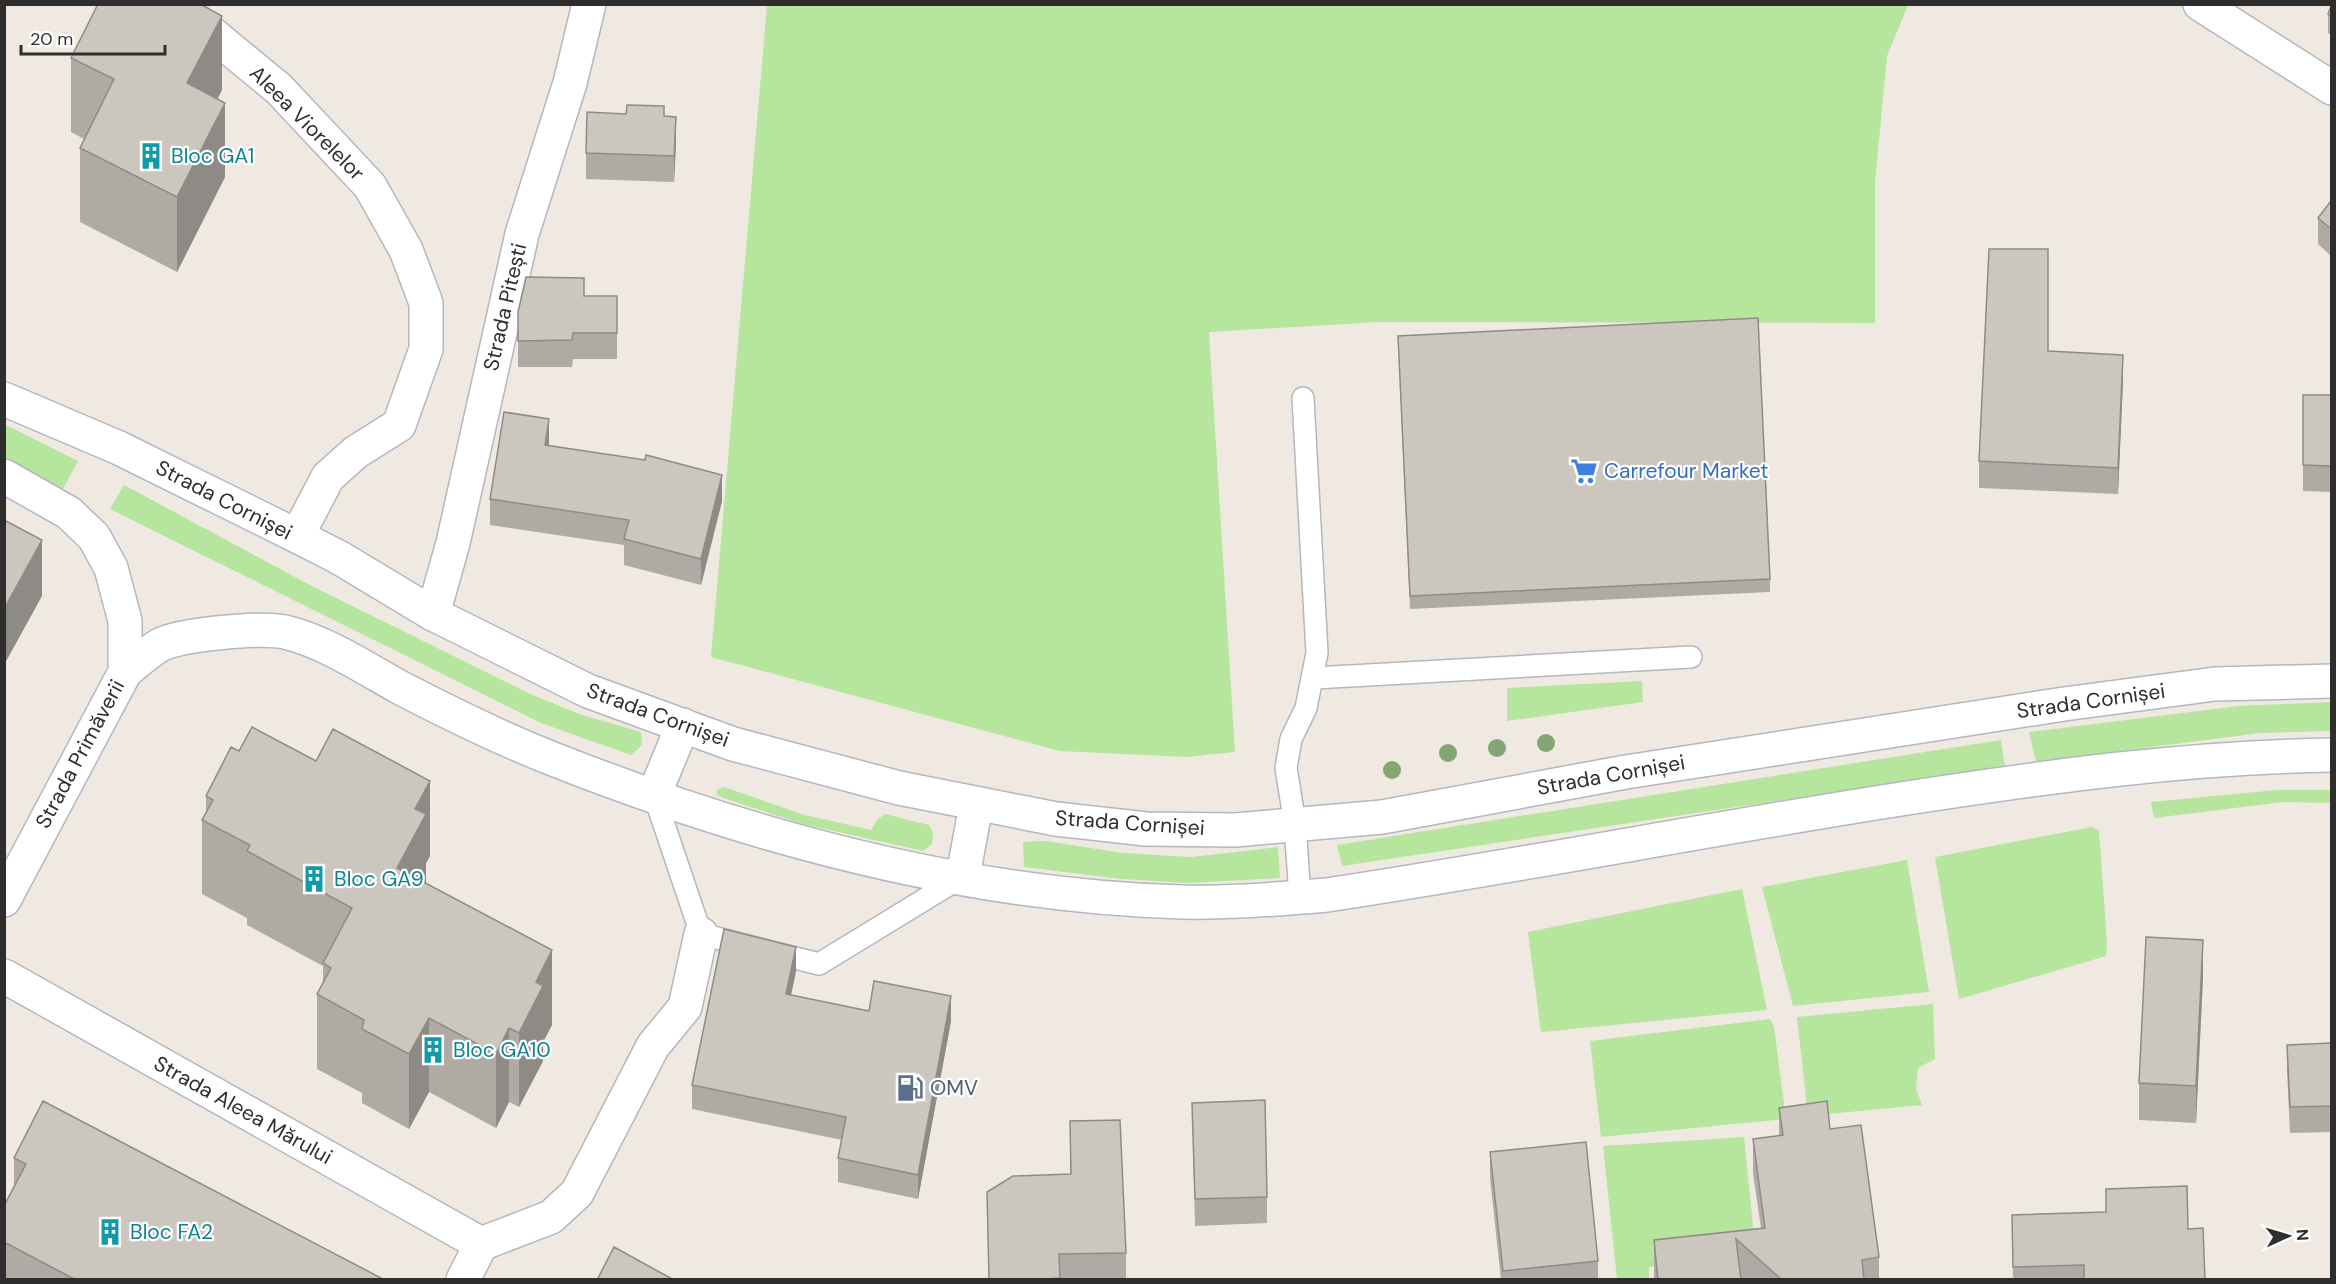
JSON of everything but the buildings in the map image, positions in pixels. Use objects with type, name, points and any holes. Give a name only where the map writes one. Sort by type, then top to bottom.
[{"type":"street","name":"Aleea Viorelelor","points":[[176,4],[279,89],[370,186],[406,250],[426,303],[426,349],[399,425],[356,452],[328,477],[297,536]]},
{"type":"street","name":"Strada Pitești","points":[[433,614],[453,543],[522,234],[570,83],[590,4]]},
{"type":"street","points":[[2200,4],[2331,88]]},
{"type":"street","name":"Strada Cornișei","points":[[4,399],[119,448],[297,536],[340,558],[433,614],[588,691],[744,747],[899,788],[1056,819],[1146,829],[1235,830],[1382,817],[1626,772],[2064,704],[2215,684],[2331,681]]},
{"type":"street","name":"Strada Primăverii","points":[[4,476],[69,513],[94,537],[111,568],[125,621],[125,672],[4,900]]},
{"type":"street","points":[[125,672],[161,645],[201,635],[283,632],[321,644],[432,704],[547,757],[654,795],[824,849],[914,869],[1096,897],[1183,902],[1300,897],[1414,881],[1747,823],[2144,765],[2244,756],[2331,755]]},
{"type":"street","points":[[654,795],[682,725]]},
{"type":"street","points":[[963,876],[976,805]]},
{"type":"street","points":[[463,1280],[481,1244],[551,1217],[577,1193],[653,1046],[685,1007],[701,934]]},
{"type":"street","name":"Strada Aleea Mărului","points":[[4,976],[481,1244]]},
{"type":"lane","points":[[1300,897],[1295,824],[1286,768],[1291,738],[1306,708],[1314,678],[1317,653],[1303,398]]},
{"type":"lane","points":[[1314,678],[1691,657]]},
{"type":"lane","points":[[654,795],[701,934],[819,964],[963,876]]},
{"type":"green space","points":[[767,5],[1908,5],[1887,56],[1875,183],[1875,323],[1378,322],[1209,332],[1235,752],[1187,757],[1060,751],[711,657]]},
{"type":"green space","points":[[4,424],[78,461],[63,489],[5,461]]},
{"type":"green space","points":[[124,485],[310,585],[530,694],[582,715],[641,732],[642,745],[631,755],[541,723],[110,509]]},
{"type":"green space","points":[[1642,681],[1643,702],[1507,721],[1507,688]]},
{"type":"green space","points":[[2331,702],[2331,731],[2260,733],[2036,762],[2029,732],[2239,706]]},
{"type":"green space","points":[[2001,740],[2005,767],[1342,866],[1337,845]]},
{"type":"green space","points":[[724,787],[805,815],[871,830],[877,820],[885,814],[929,825],[933,833],[932,844],[923,851],[803,824],[716,794],[718,789]]},
{"type":"green space","points":[[2277,790],[2331,790],[2331,803],[2283,802],[2154,818],[2151,802]]},
{"type":"green space","points":[[2092,827],[2099,830],[2106,956],[1959,999],[1935,857]]},
{"type":"green space","points":[[1046,841],[1123,853],[1191,857],[1278,847],[1280,878],[1188,883],[1121,879],[1024,867],[1023,842]]},
{"type":"green space","points":[[1907,860],[1929,992],[1793,1006],[1762,887]]},
{"type":"green space","points":[[1742,889],[1767,1010],[1541,1032],[1528,932]]},
{"type":"green space","points":[[1933,1004],[1935,1059],[1918,1068],[1916,1089],[1922,1105],[1808,1116],[1797,1017]]},
{"type":"green space","points":[[1770,1019],[1774,1027],[1786,1119],[1601,1137],[1590,1041]]},
{"type":"green space","points":[[1744,1137],[1756,1256],[1649,1267],[1649,1279],[1617,1279],[1603,1146]]},
{"type":"place","name":"Bloc GA1","points":[[151,156]]},
{"type":"place","name":"Carrefour Market","points":[[1584,471]]},
{"type":"place","name":"Bloc GA9","points":[[314,879]]},
{"type":"place","name":"Bloc GA10","points":[[433,1050]]},
{"type":"place","name":"OMV","points":[[910,1088]]},
{"type":"place","name":"Bloc FA2","points":[[110,1232]]}]
